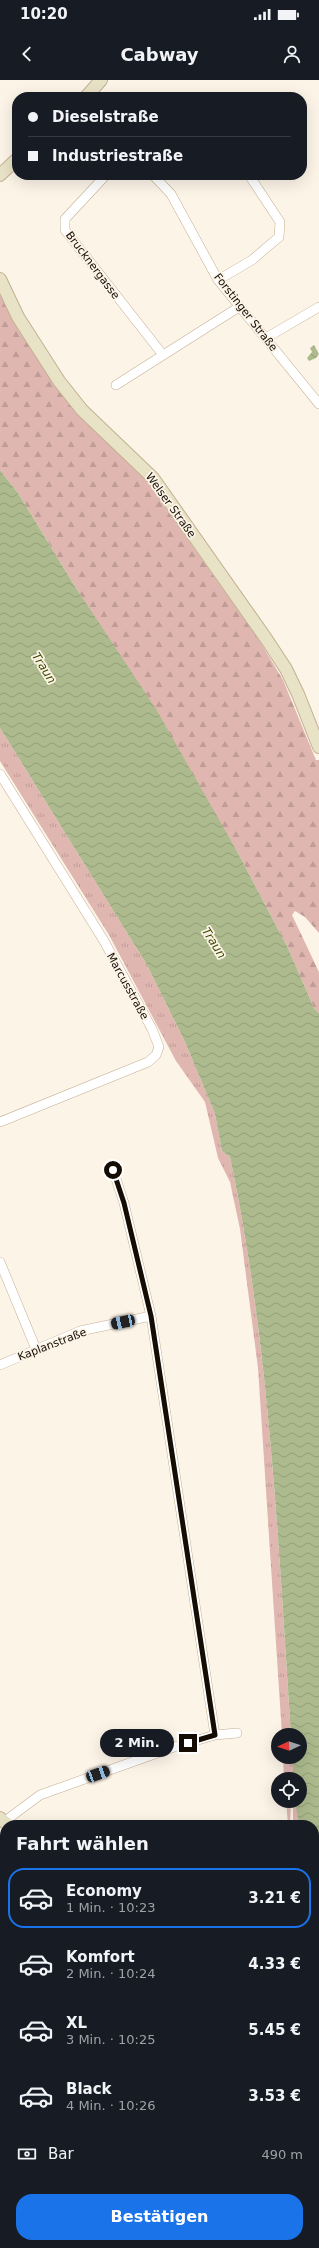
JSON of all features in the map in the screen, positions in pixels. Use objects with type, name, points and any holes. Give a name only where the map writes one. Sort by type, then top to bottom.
[{"type":"main road","points":[[90,92],[101,80]]},
{"type":"main road","points":[[0,175],[12,164]]},
{"type":"main road","name":"Welser Straße","points":[[0,279],[18,317],[63,386],[82,410],[153,478],[267,640],[298,694],[319,747]]},
{"type":"street","name":"Brucknergasse","points":[[101,180],[65,219],[65,230],[163,355]]},
{"type":"street","name":"Forstinger Straße","points":[[158,180],[171,194],[218,280],[319,404]]},
{"type":"street","points":[[218,280],[252,260],[279,237],[280,222],[252,180]]},
{"type":"street","points":[[116,385],[240,307]]},
{"type":"street","points":[[266,338],[319,307]]},
{"type":"street","name":"Marcusstraße","points":[[0,774],[104,941],[152,1029],[159,1047],[156,1055],[148,1062],[0,1122]]},
{"type":"street","points":[[80,1089],[85,1098]]},
{"type":"street","points":[[113,1170],[124,1203],[151,1316],[215,1735]]},
{"type":"street","points":[[0,1262],[36,1349]]},
{"type":"street","name":"Kaplanstraße","points":[[0,1365],[80,1331],[151,1316]]},
{"type":"street","points":[[5,1820],[40,1795],[174,1747],[215,1735],[237,1733]]},
{"type":"green space","points":[[0,294],[17,328],[66,400],[110,440],[143,476],[259,640],[283,680],[316,760],[319,760],[319,933],[305,917],[295,911],[292,915],[319,972],[319,1013],[314,1008],[288,948],[238,853],[18,493],[0,470]]},
{"type":"green space","points":[[0,728],[147,965],[185,1042],[215,1114],[222,1151],[230,1157],[244,1228],[255,1300],[271,1445],[291,1728],[282,1728],[258,1368],[240,1229],[230,1182],[218,1158],[205,1102],[176,1061],[109,935],[0,761]]},
{"type":"green space","points":[[283,1764],[293,1764],[293,1772],[284,1772]]},
{"type":"green space","points":[[287,1808],[291,1808],[290,1820],[288,1820]]},
{"type":"green space","points":[[293,1808],[297,1808],[298,1820],[293,1820]]},
{"type":"water","points":[[314,345],[319,354],[316,358],[309,361],[307,358],[312,352],[310,348]]},
{"type":"water","name":"Traun","points":[[0,470],[18,493],[76,588],[156,709],[238,853],[288,948],[314,1008],[319,1013],[319,1820],[298,1820],[296,1808],[307,1808],[307,1772],[293,1772],[293,1764],[307,1764],[307,1728],[291,1728],[271,1445],[255,1300],[244,1228],[230,1157],[222,1151],[215,1114],[185,1042],[147,965],[0,728]]},
{"type":"route","points":[[113,1170],[124,1203],[151,1316],[215,1735],[188,1743]]}]
